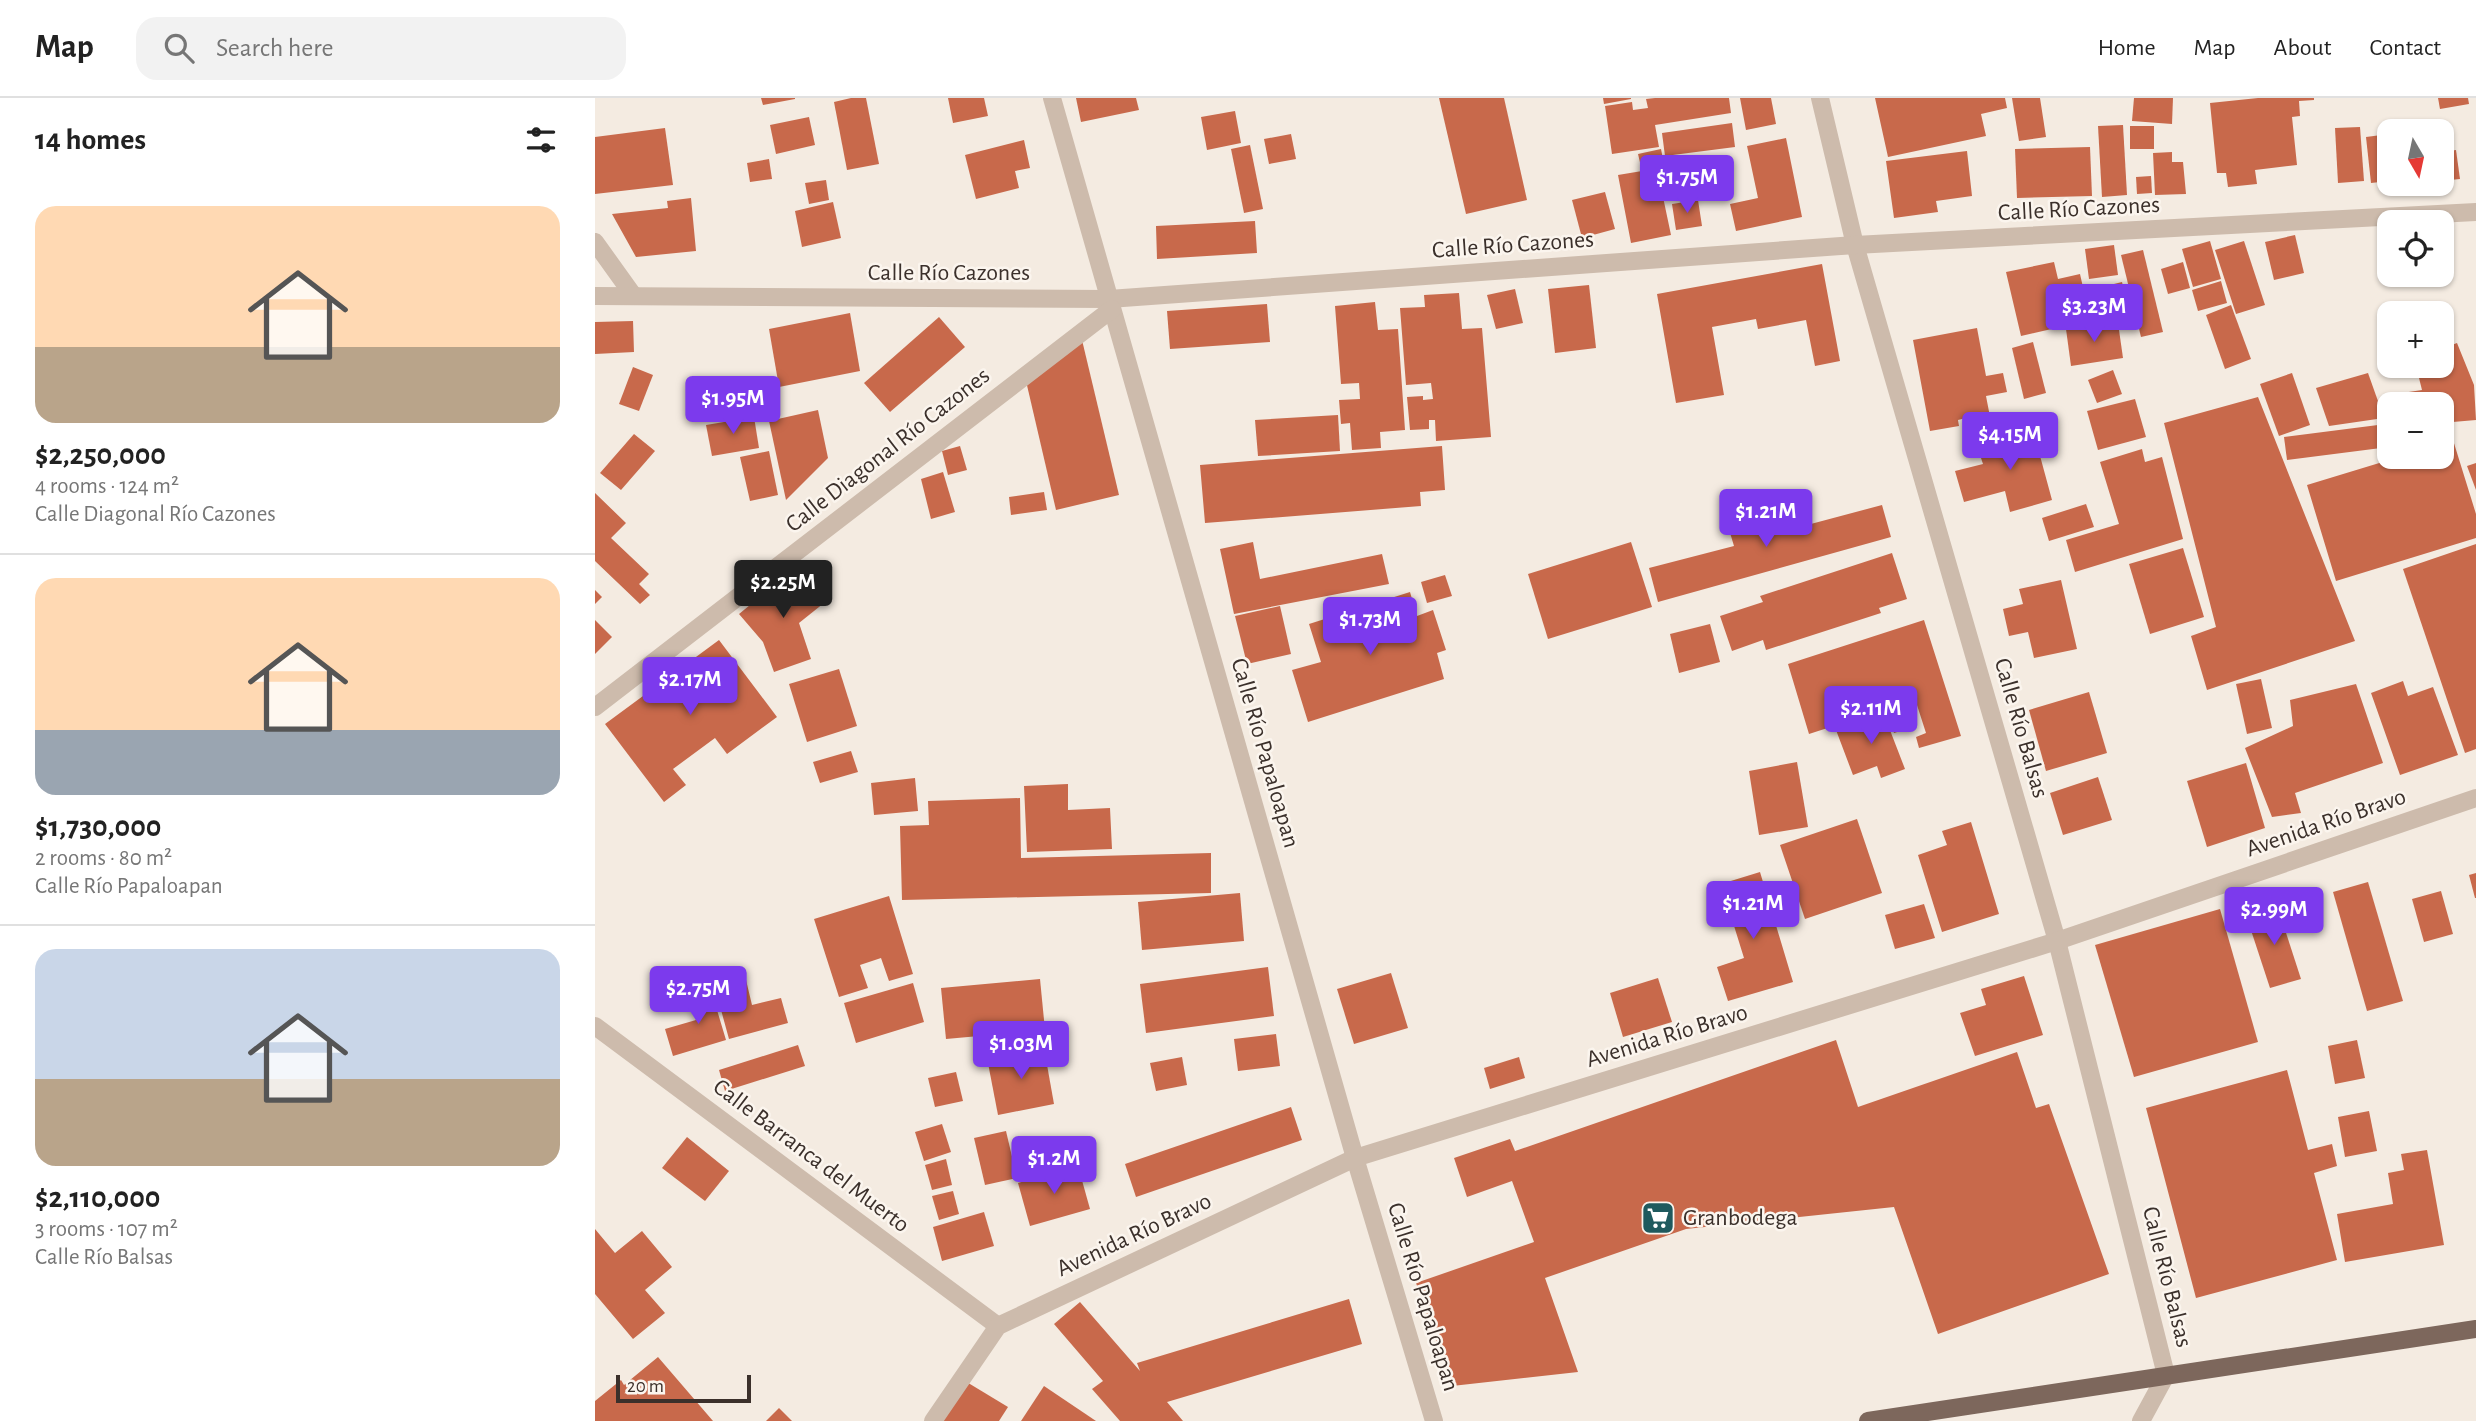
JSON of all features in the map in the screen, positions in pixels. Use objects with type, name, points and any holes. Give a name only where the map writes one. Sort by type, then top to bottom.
[{"type":"main road","points":[[1868,1421],[2476,1328]]},
{"type":"street","name":"Calle Río Papaloapan","points":[[1052,98],[1355,1158],[1434,1421]]},
{"type":"street","name":"Calle Río Balsas","points":[[1820,98],[1855,245],[2057,941],[2166,1375]]},
{"type":"street","name":"Calle Río Cazones","points":[[595,296],[1111,304],[1855,245],[2476,212]]},
{"type":"street","points":[[595,242],[633,295]]},
{"type":"street","name":"Calle Diagonal Río Cazones","points":[[595,707],[1111,304]]},
{"type":"street","name":"Avenida Río Bravo","points":[[998,1326],[1355,1158],[2057,941],[2476,798]]},
{"type":"street","name":"Calle Barranca del Muerto","points":[[595,1026],[998,1326]]},
{"type":"street","points":[[933,1421],[998,1326]]},
{"type":"street","points":[[2141,1421],[2166,1375]]},
{"type":"building","points":[[761,98],[795,98],[795,99],[763,105]]},
{"type":"building","points":[[866,98],[879,164],[847,170],[834,102]]},
{"type":"building","points":[[948,98],[984,98],[988,116],[953,123]]},
{"type":"building","points":[[1076,98],[1136,98],[1139,110],[1081,122]]},
{"type":"building","points":[[1439,98],[1504,98],[1527,200],[1466,214]]},
{"type":"building","points":[[1603,98],[1631,98],[1631,99],[1604,104]]},
{"type":"building","points":[[1729,98],[1731,113],[1655,125],[1659,147],[1612,154],[1605,106],[1632,102],[1633,110],[1648,108],[1646,99]]},
{"type":"building","points":[[1740,98],[1771,98],[1776,124],[1746,130]]},
{"type":"building","points":[[1875,98],[2005,98],[2007,108],[1981,114],[1986,136],[1888,157]]},
{"type":"building","points":[[2012,98],[2040,98],[2046,137],[2019,141]]},
{"type":"building","points":[[2134,98],[2173,98],[2172,124],[2132,121]]},
{"type":"building","points":[[2258,98],[2314,98],[2299,101],[2300,116],[2292,117],[2297,165],[2255,170],[2257,184],[2228,187],[2226,173],[2217,173],[2210,103]]},
{"type":"building","points":[[2438,98],[2468,98],[2469,104],[2440,109]]},
{"type":"building","points":[[1235,111],[1241,143],[1207,150],[1201,117]]},
{"type":"building","points":[[809,117],[815,145],[776,154],[770,125]]},
{"type":"building","points":[[1732,123],[1735,147],[1665,156],[1662,133]]},
{"type":"building","points":[[2123,125],[2127,195],[2102,197],[2098,126]]},
{"type":"building","points":[[2130,126],[2154,126],[2154,149],[2130,149]]},
{"type":"building","points":[[2360,127],[2364,181],[2338,183],[2335,128]]},
{"type":"building","points":[[665,128],[673,185],[595,194],[595,137]]},
{"type":"building","points":[[1291,134],[1296,159],[1269,164],[1264,139]]},
{"type":"building","points":[[2377,136],[2377,182],[2371,183],[2366,137]]},
{"type":"building","points":[[1786,138],[1802,217],[1736,231],[1730,204],[1758,198],[1747,146]]},
{"type":"building","points":[[1024,140],[1030,168],[1015,171],[1019,188],[976,199],[965,155]]},
{"type":"building","points":[[1250,145],[1263,209],[1244,213],[1231,149]]},
{"type":"building","points":[[2090,147],[2092,196],[2017,198],[2015,149]]},
{"type":"building","points":[[1661,149],[1670,195],[1663,197],[1671,235],[1631,243],[1618,175],[1642,171],[1638,154]]},
{"type":"building","points":[[2454,150],[2460,179],[2454,180]]},
{"type":"building","points":[[1967,151],[1972,196],[1936,201],[1938,212],[1894,218],[1886,161]]},
{"type":"building","points":[[2172,152],[2172,162],[2183,162],[2186,194],[2155,195],[2153,153]]},
{"type":"building","points":[[769,159],[772,179],[750,182],[747,163]]},
{"type":"building","points":[[2151,176],[2152,193],[2137,194],[2136,177]]},
{"type":"building","points":[[826,180],[829,200],[809,204],[805,183]]},
{"type":"building","points":[[1605,192],[1615,229],[1582,238],[1572,200]]},
{"type":"building","points":[[691,198],[696,251],[636,257],[612,214],[668,208],[667,201]]},
{"type":"building","points":[[1698,200],[1702,226],[1676,230],[1672,204]]},
{"type":"building","points":[[833,202],[841,238],[802,247],[795,211]]},
{"type":"building","points":[[1255,221],[1257,253],[1157,259],[1156,226]]},
{"type":"building","points":[[2295,235],[2304,273],[2274,280],[2265,242]]},
{"type":"building","points":[[2210,241],[2221,279],[2193,287],[2182,249]]},
{"type":"building","points":[[2244,241],[2265,305],[2236,314],[2215,250]]},
{"type":"building","points":[[2114,245],[2118,275],[2089,279],[2085,249]]},
{"type":"building","points":[[2143,250],[2163,332],[2141,337],[2121,255]]},
{"type":"building","points":[[2054,262],[2058,279],[2080,274],[2089,314],[2067,319],[2069,325],[2021,336],[2006,272]]},
{"type":"building","points":[[2183,262],[2190,288],[2168,294],[2161,269]]},
{"type":"building","points":[[1822,264],[1840,361],[1815,366],[1806,320],[1758,329],[1756,319],[1712,327],[1724,395],[1676,403],[1657,294]]},
{"type":"building","points":[[2221,281],[2227,303],[2198,311],[2192,290]]},
{"type":"building","points":[[2122,282],[2130,314],[2105,319],[2098,288]]},
{"type":"building","points":[[1589,285],[1596,348],[1555,353],[1548,289]]},
{"type":"building","points":[[1515,289],[1523,323],[1496,329],[1487,295]]},
{"type":"building","points":[[1459,293],[1462,329],[1482,328],[1491,437],[1436,441],[1435,420],[1429,420],[1429,429],[1410,430],[1407,397],[1423,396],[1423,400],[1433,399],[1431,383],[1406,385],[1400,308],[1425,307],[1424,295]]},
{"type":"building","points":[[1375,302],[1378,330],[1398,329],[1405,430],[1380,432],[1381,448],[1352,450],[1350,423],[1341,424],[1339,400],[1360,399],[1359,383],[1341,384],[1335,306]]},
{"type":"building","points":[[1267,304],[1270,342],[1170,349],[1167,311]]},
{"type":"building","points":[[2231,305],[2251,359],[2225,369],[2206,315]]},
{"type":"building","points":[[850,313],[860,371],[779,387],[769,329]]},
{"type":"building","points":[[939,317],[965,347],[890,412],[864,383]]},
{"type":"building","points":[[633,321],[634,352],[595,354],[595,322]]},
{"type":"building","points":[[2118,323],[2123,358],[2071,366],[2066,329]]},
{"type":"building","points":[[1977,328],[1986,376],[2003,373],[2007,392],[1986,396],[1991,422],[1972,426],[1970,417],[1958,420],[1959,426],[1930,431],[1913,340]]},
{"type":"building","points":[[1082,340],[1119,495],[1056,510],[1026,381]]},
{"type":"building","points":[[2033,342],[2046,393],[2024,399],[2012,348]]},
{"type":"building","points":[[2457,343],[2474,385],[2476,420],[2454,422],[2454,392],[2409,392],[2422,390],[2419,378],[2454,378],[2454,344]]},
{"type":"building","points":[[633,367],[653,375],[639,411],[619,404]]},
{"type":"building","points":[[2113,370],[2122,394],[2097,403],[2088,380]]},
{"type":"building","points":[[2292,373],[2310,425],[2279,436],[2260,384]]},
{"type":"building","points":[[2368,373],[2377,398],[2377,419],[2329,426],[2316,388]]},
{"type":"building","points":[[2258,397],[2355,641],[2207,690],[2191,636],[2216,627],[2164,423]]},
{"type":"building","points":[[2135,399],[2146,437],[2098,450],[2087,411]]},
{"type":"building","points":[[818,410],[828,458],[786,500],[769,421]]},
{"type":"building","points":[[1338,415],[1340,451],[1258,456],[1255,420]]},
{"type":"building","points":[[754,417],[759,448],[712,456],[706,425]]},
{"type":"building","points":[[2041,423],[2046,439],[2036,441],[2052,500],[2010,512],[2005,491],[1964,502],[1955,471],[1983,464],[1980,455],[2012,446],[2008,432]]},
{"type":"building","points":[[2377,425],[2377,449],[2287,460],[2284,437]]},
{"type":"building","points":[[634,434],[655,451],[621,490],[600,473]]},
{"type":"building","points":[[2454,443],[2476,514],[2476,538],[2336,581],[2307,485],[2377,464],[2377,469],[2454,469]]},
{"type":"building","points":[[960,446],[967,470],[948,475],[942,451]]},
{"type":"building","points":[[1442,446],[1445,490],[1420,492],[1421,506],[1205,523],[1200,465]]},
{"type":"building","points":[[2142,449],[2145,462],[2162,457],[2183,539],[2075,572],[2066,540],[2119,524],[2100,462]]},
{"type":"building","points":[[769,451],[778,495],[750,501],[740,457]]},
{"type":"building","points":[[2476,463],[2476,490],[2467,466]]},
{"type":"building","points":[[943,472],[955,512],[931,519],[921,479]]},
{"type":"building","points":[[1044,492],[1047,510],[1011,515],[1009,497]]},
{"type":"building","points":[[595,493],[626,523],[611,538],[649,574],[639,584],[650,595],[640,604],[595,561]]},
{"type":"building","points":[[1750,498],[1762,537],[1882,505],[1891,537],[1658,602],[1649,568],[1734,546],[1722,506]]},
{"type":"building","points":[[2086,504],[2094,527],[2049,541],[2042,518]]},
{"type":"building","points":[[1253,542],[1260,579],[1382,554],[1389,584],[1234,614],[1220,549]]},
{"type":"building","points":[[1631,542],[1652,607],[1548,639],[1528,574]]},
{"type":"building","points":[[2476,544],[2476,749],[2465,753],[2403,569]]},
{"type":"building","points":[[2183,548],[2204,617],[2150,634],[2129,564]]},
{"type":"building","points":[[1892,553],[1907,599],[1879,608],[1881,613],[1766,650],[1763,640],[1732,651],[1720,616],[1763,602],[1760,596]]},
{"type":"building","points":[[794,569],[824,603],[799,623],[811,659],[774,672],[763,642],[739,614]]},
{"type":"building","points":[[1445,575],[1452,596],[1427,603],[1421,582]]},
{"type":"building","points":[[2061,580],[2077,649],[2034,658],[2028,632],[2009,636],[2003,609],[2023,604],[2019,589]]},
{"type":"building","points":[[595,590],[602,597],[595,604]]},
{"type":"building","points":[[1410,592],[1417,616],[1433,610],[1446,650],[1437,653],[1444,679],[1308,722],[1292,670],[1321,662],[1309,624]]},
{"type":"building","points":[[1280,606],[1291,654],[1247,664],[1235,616]]},
{"type":"building","points":[[595,620],[612,637],[595,654]]},
{"type":"building","points":[[1924,620],[1961,736],[1919,748],[1916,737],[1926,733],[1916,702],[1906,705],[1913,727],[1894,733],[1886,709],[1809,734],[1788,664]]},
{"type":"building","points":[[1710,624],[1720,662],[1679,673],[1670,634]]},
{"type":"building","points":[[719,640],[777,717],[727,754],[715,738],[673,769],[686,785],[664,802],[605,724]]},
{"type":"building","points":[[839,669],[857,726],[807,742],[789,684]]},
{"type":"building","points":[[2261,679],[2272,728],[2247,734],[2236,684]]},
{"type":"building","points":[[2403,681],[2408,696],[2433,687],[2458,755],[2400,775],[2371,693]]},
{"type":"building","points":[[2356,684],[2383,763],[2295,793],[2301,813],[2272,817],[2245,748],[2293,726],[2290,700]]},
{"type":"building","points":[[2089,692],[2107,753],[2046,771],[2029,710]]},
{"type":"building","points":[[1883,712],[1905,769],[1881,778],[1877,766],[1853,775],[1836,730]]},
{"type":"building","points":[[851,751],[858,772],[820,783],[813,762]]},
{"type":"building","points":[[1797,762],[1808,827],[1759,835],[1749,771]]},
{"type":"building","points":[[2246,763],[2265,828],[2207,847],[2187,781]]},
{"type":"building","points":[[2098,777],[2112,820],[2063,835],[2050,793]]},
{"type":"building","points":[[915,778],[918,811],[874,815],[871,783]]},
{"type":"building","points":[[1068,784],[1068,810],[1110,808],[1112,849],[1027,852],[1024,786]]},
{"type":"building","points":[[1020,798],[1021,858],[1211,853],[1211,893],[902,900],[900,826],[929,825],[928,801]]},
{"type":"building","points":[[1857,819],[1882,893],[1805,919],[1780,845]]},
{"type":"building","points":[[1971,822],[1999,914],[1942,932],[1918,855],[1947,845],[1942,831]]},
{"type":"building","points":[[1760,872],[1793,982],[1728,1001],[1717,967],[1744,958],[1721,884]]},
{"type":"building","points":[[2476,873],[2476,898],[2475,898],[2469,875]]},
{"type":"building","points":[[2368,882],[2403,1001],[2367,1011],[2333,892]]},
{"type":"building","points":[[2441,891],[2453,934],[2424,942],[2412,899]]},
{"type":"building","points":[[1240,893],[1244,941],[1142,950],[1138,902]]},
{"type":"building","points":[[889,896],[913,974],[889,981],[881,958],[860,965],[868,988],[839,997],[814,919]]},
{"type":"building","points":[[1924,904],[1935,938],[1895,949],[1885,915]]},
{"type":"building","points":[[2277,905],[2301,979],[2270,988],[2246,915]]},
{"type":"building","points":[[2220,909],[2258,1042],[2134,1077],[2095,945]]},
{"type":"building","points":[[1268,967],[1274,1016],[1146,1033],[1140,984]]},
{"type":"building","points":[[1391,973],[1408,1028],[1354,1044],[1337,989]]},
{"type":"building","points":[[2024,976],[2043,1035],[1975,1056],[1960,1013],[1986,1005],[1981,989]]},
{"type":"building","points":[[1658,978],[1672,1022],[1623,1037],[1610,993]]},
{"type":"building","points":[[1040,979],[1045,1030],[946,1039],[941,988]]},
{"type":"building","points":[[746,980],[752,1005],[781,998],[788,1023],[729,1039],[715,988]]},
{"type":"building","points":[[913,983],[924,1022],[856,1043],[844,1003]]},
{"type":"building","points":[[711,990],[726,1040],[673,1056],[665,1029],[696,1020],[688,996]]},
{"type":"building","points":[[1276,1034],[1280,1066],[1238,1071],[1234,1039]]},
{"type":"building","name":"Granbodega","points":[[1836,1040],[1858,1107],[2017,1052],[2036,1108],[2049,1104],[2109,1274],[1938,1334],[1894,1207],[1686,1229],[1545,1278],[1578,1372],[1452,1386],[1416,1283],[1534,1242],[1512,1181],[1467,1197],[1454,1158],[1510,1139],[1515,1151]]},
{"type":"building","points":[[2357,1040],[2365,1078],[2335,1084],[2328,1046]]},
{"type":"building","points":[[798,1045],[805,1066],[725,1091],[719,1070]]},
{"type":"building","points":[[1044,1048],[1054,1104],[998,1115],[987,1058]]},
{"type":"building","points":[[1182,1057],[1187,1085],[1156,1091],[1150,1063]]},
{"type":"building","points":[[1519,1057],[1525,1078],[1490,1089],[1484,1068]]},
{"type":"building","points":[[2287,1070],[2308,1150],[2332,1144],[2337,1166],[2314,1173],[2337,1260],[2196,1298],[2146,1108]]},
{"type":"building","points":[[956,1072],[963,1101],[935,1107],[928,1078]]},
{"type":"building","points":[[1291,1107],[1302,1140],[1136,1197],[1125,1164]]},
{"type":"building","points":[[2369,1111],[2377,1151],[2345,1157],[2338,1117]]},
{"type":"building","points":[[942,1124],[951,1152],[924,1161],[915,1132]]},
{"type":"building","points":[[1006,1131],[1017,1178],[985,1185],[974,1138]]},
{"type":"building","points":[[687,1137],[729,1171],[705,1201],[662,1168]]},
{"type":"building","points":[[2427,1150],[2444,1245],[2345,1262],[2337,1214],[2393,1204],[2388,1173],[2404,1170],[2401,1154]]},
{"type":"building","points":[[946,1159],[952,1185],[932,1190],[925,1165]]},
{"type":"building","points":[[1078,1166],[1090,1209],[1030,1226],[1018,1183]]},
{"type":"building","points":[[953,1191],[959,1214],[939,1220],[932,1196]]},
{"type":"building","points":[[984,1212],[994,1246],[942,1261],[933,1227]]},
{"type":"building","points":[[595,1229],[615,1253],[642,1231],[672,1267],[645,1290],[665,1313],[633,1339],[595,1294]]},
{"type":"building","points":[[1349,1299],[1362,1344],[1167,1402],[1183,1421],[1120,1421],[1092,1389],[1103,1381],[1054,1324],[1080,1302],[1140,1371],[1137,1363]]},
{"type":"building","points":[[658,1357],[713,1421],[595,1421],[595,1401],[621,1380],[624,1385]]},
{"type":"building","points":[[965,1381],[1008,1407],[999,1421],[942,1421]]},
{"type":"building","points":[[1044,1386],[1096,1421],[1021,1421]]},
{"type":"building","points":[[779,1408],[792,1421],[766,1421]]},
{"type":"place","name":"Granbodega","points":[[1658,1218]]}]
